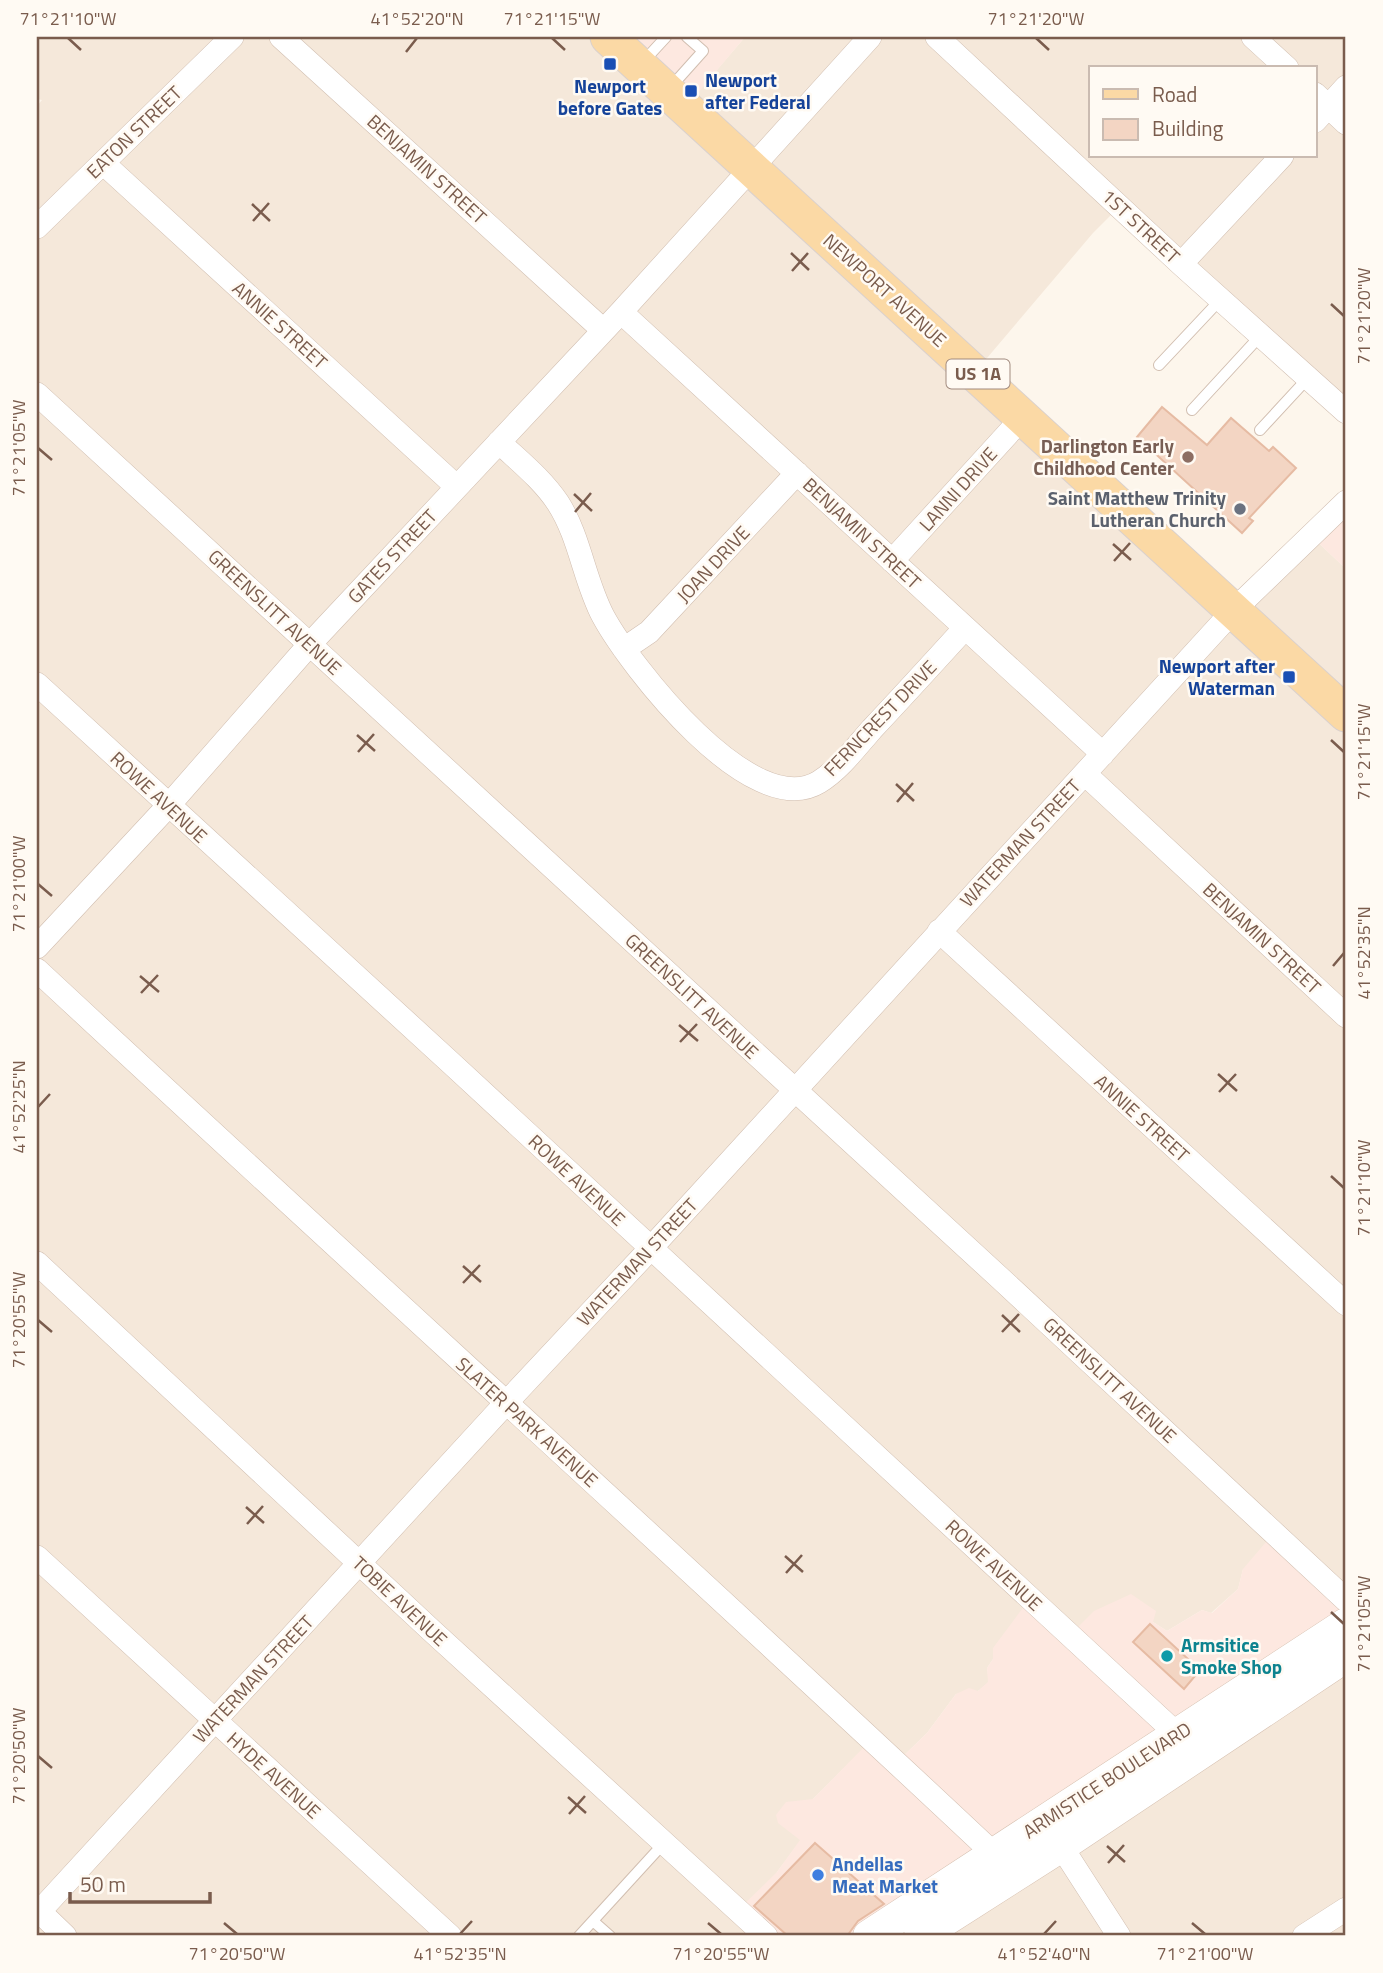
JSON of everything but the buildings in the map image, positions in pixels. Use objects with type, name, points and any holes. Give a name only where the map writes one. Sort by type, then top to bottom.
[{"type":"main road","name":"NEWPORT AVENUE","points":[[608,37],[1346,714]]},
{"type":"main road","name":"ARMISTICE BOULEVARD","points":[[920,1936],[1003,1866],[1178,1735],[1346,1624]]},
{"type":"main road","name":"ARMISTICE BOULEVARD","points":[[869,1936],[1003,1866],[1061,1846],[1346,1656]]},
{"type":"street","name":"EATON STREET","points":[[37,227],[232,37]]},
{"type":"street","name":"BENJAMIN STREET","points":[[281,37],[604,330]]},
{"type":"street","name":"GATES STREET","points":[[37,947],[169,805],[310,644],[621,312],[870,37]]},
{"type":"street","name":"1ST STREET","points":[[937,37],[1181,264],[1346,412]]},
{"type":"street","points":[[1253,37],[1285,66]]},
{"type":"street","points":[[1346,87],[1319,107],[1346,123]]},
{"type":"street","points":[[1181,264],[1280,158]]},
{"type":"street","name":"ANNIE STREET","points":[[103,163],[457,486]]},
{"type":"street","name":"BENJAMIN STREET","points":[[621,312],[1103,754]]},
{"type":"street","name":"GREENSLITT AVENUE","points":[[37,394],[1346,1600]]},
{"type":"street","name":"LANNI DRIVE","points":[[892,561],[1024,416]]},
{"type":"street","name":"FERNCREST DRIVE","points":[[499,442],[558,503],[569,524],[602,614],[641,674],[676,714],[738,769],[765,783],[795,789],[818,783],[844,760],[965,628]]},
{"type":"street","name":"JOAN DRIVE","points":[[624,649],[649,632],[797,474]]},
{"type":"street","name":"WATERMAN STREET","points":[[38,1910],[651,1248],[1234,610],[1346,502]]},
{"type":"street","name":"ROWE AVENUE","points":[[37,684],[1178,1735]]},
{"type":"street","name":"BENJAMIN STREET","points":[[1085,774],[1346,1016]]},
{"type":"street","name":"ANNIE STREET","points":[[939,931],[1346,1304]]},
{"type":"street","name":"SLATER PARK AVENUE","points":[[37,970],[759,1633],[1003,1866]]},
{"type":"street","name":"TOBIE AVENUE","points":[[37,1263],[765,1936]]},
{"type":"street","name":"HYDE AVENUE","points":[[37,1557],[450,1936]]},
{"type":"street","points":[[1061,1846],[1119,1936]]},
{"type":"street","points":[[1304,1936],[1346,1909]]},
{"type":"street","points":[[38,1910],[65,1936]]},
{"type":"lane","points":[[640,65],[666,37]]},
{"type":"lane","points":[[667,91],[703,51],[687,37]]},
{"type":"lane","points":[[1159,365],[1221,299]]},
{"type":"lane","points":[[1192,410],[1261,335]]},
{"type":"lane","points":[[1260,430],[1308,378]]},
{"type":"lane","points":[[579,1936],[664,1843]]},
{"type":"lane","points":[[593,1921],[610,1936]]},
{"type":"shaded area","points":[[37,37],[607,37],[686,106],[745,37],[1346,37],[1346,419],[1119,207],[1093,233],[976,371],[1225,603],[1307,532],[1346,569],[1346,1605],[1243,1569],[1238,1589],[1211,1613],[1202,1610],[1167,1631],[1153,1622],[1066,1639],[993,1659],[987,1668],[989,1682],[978,1691],[956,1694],[927,1733],[893,1766],[866,1746],[813,1799],[801,1840],[777,1872],[760,1936],[37,1936],[37,106],[42,100],[37,99]]},
{"type":"shaded area","points":[[607,37],[745,37],[686,107]]},
{"type":"shaded area","points":[[1346,492],[1346,569],[1307,532]]},
{"type":"shaded area","points":[[1272,1535],[1346,1605],[1346,1618],[861,1936],[759,1936],[736,1912],[777,1872],[800,1840],[778,1823],[776,1815],[786,1802],[813,1799],[866,1745],[893,1766],[927,1733],[956,1694],[969,1688],[978,1691],[988,1682],[987,1668],[993,1659],[993,1648],[1025,1605],[1066,1639],[1094,1611],[1131,1594],[1156,1611],[1153,1622],[1167,1631],[1202,1610],[1212,1613],[1238,1589],[1243,1569]]},
{"type":"shaded area","points":[[1346,1618],[1346,1936],[861,1936]]},
{"type":"place","name":"Newport before Gates","points":[[610,64]]},
{"type":"place","name":"Newport after Federal","points":[[691,91]]},
{"type":"place","name":"Darlington Early Childhood Center","points":[[1188,457]]},
{"type":"place","name":"Saint Matthew Trinity Lutheran Church","points":[[1240,509]]},
{"type":"place","name":"Newport after Waterman","points":[[1289,677]]},
{"type":"place","name":"Armsitice Smoke Shop","points":[[1167,1656]]},
{"type":"place","name":"Andellas Meat Market","points":[[818,1875]]}]
